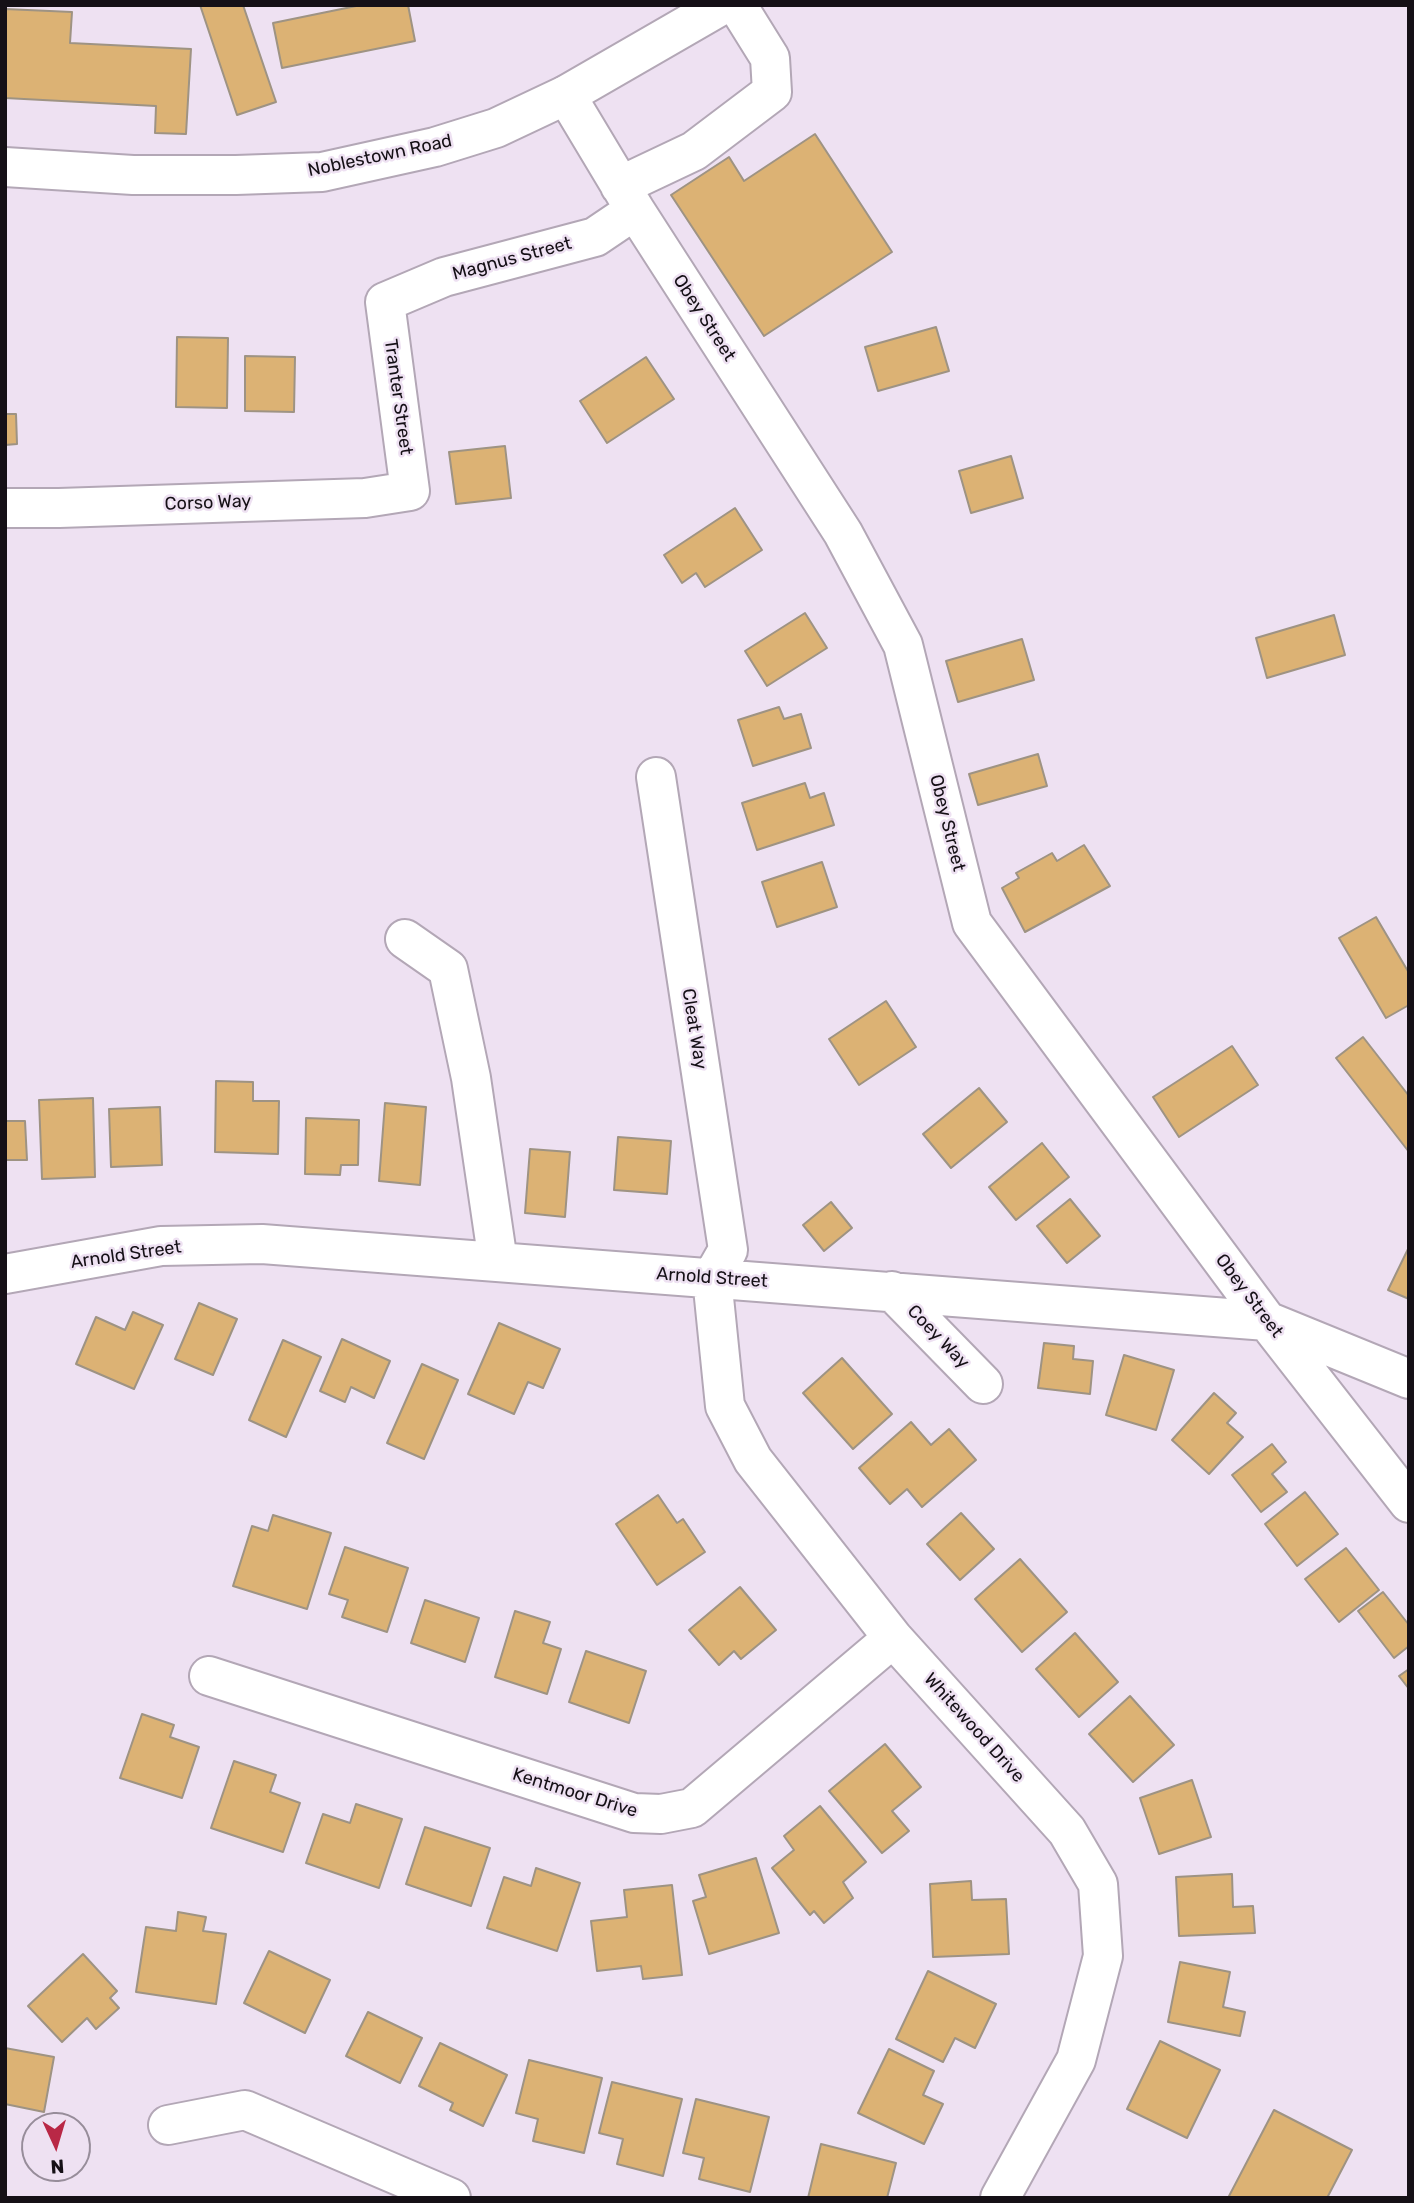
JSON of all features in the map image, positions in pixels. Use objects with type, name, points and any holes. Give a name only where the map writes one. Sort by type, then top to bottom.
[{"type":"street","name":"Noblestown Road","points":[[5,167],[133,175],[322,172],[435,147],[496,128],[566,95],[722,5]]},
{"type":"street","name":"Magnus Street","points":[[385,302],[444,277],[595,237],[627,198],[772,92],[770,58],[737,5]]},
{"type":"street","name":"Obey Street","points":[[566,95],[627,198],[843,533],[902,645],[972,923],[1267,1321],[1409,1503]]},
{"type":"street","name":"Tranter Street","points":[[385,302],[410,491]]},
{"type":"street","name":"Corso Way","points":[[5,508],[365,498],[410,491]]},
{"type":"street","name":"Cleat Way","points":[[656,777],[728,1250],[712,1278]]},
{"type":"street","points":[[405,939],[448,969],[471,1078],[498,1262]]},
{"type":"street","name":"Arnold Street","points":[[5,1275],[148,1249],[262,1244],[1267,1321],[1409,1378]]},
{"type":"street","name":"Whitewood Drive","points":[[712,1278],[725,1406],[753,1460],[893,1638],[1066,1831],[1098,1885],[1103,1956],[1076,2060],[1000,2198]]},
{"type":"street","name":"Coey Way","points":[[892,1291],[983,1384]]},
{"type":"street","name":"Kentmoor Drive","points":[[209,1676],[634,1813],[662,1814],[692,1808],[893,1638]]},
{"type":"street","points":[[168,2125],[245,2110],[451,2198]]},
{"type":"building","points":[[200,5],[243,5],[276,102],[237,115]]},
{"type":"building","points":[[361,5],[408,5],[415,41],[282,68],[273,23]]},
{"type":"building","points":[[5,9],[72,12],[70,43],[191,49],[186,134],[155,133],[156,106],[5,98]]},
{"type":"building","points":[[815,134],[892,252],[764,336],[671,195],[729,157],[744,181]]},
{"type":"building","points":[[936,327],[949,371],[878,391],[865,347]]},
{"type":"building","points":[[177,337],[228,338],[227,408],[176,407]]},
{"type":"building","points":[[245,356],[295,357],[294,412],[245,411]]},
{"type":"building","points":[[646,357],[674,399],[607,443],[580,401]]},
{"type":"building","points":[[5,414],[16,414],[17,444],[5,445]]},
{"type":"building","points":[[505,446],[511,498],[456,504],[449,452]]},
{"type":"building","points":[[1011,456],[1023,498],[971,513],[959,471]]},
{"type":"building","points":[[735,508],[762,550],[705,587],[696,573],[682,583],[664,555]]},
{"type":"building","points":[[805,613],[827,648],[767,686],[745,651]]},
{"type":"building","points":[[1334,615],[1345,655],[1267,678],[1256,638]]},
{"type":"building","points":[[1022,639],[1034,680],[958,702],[946,661]]},
{"type":"building","points":[[779,707],[784,719],[801,714],[811,748],[753,766],[738,720]]},
{"type":"building","points":[[1038,754],[1047,786],[978,805],[969,774]]},
{"type":"building","points":[[805,783],[810,798],[824,793],[834,825],[757,850],[742,803]]},
{"type":"building","points":[[1084,845],[1110,886],[1025,932],[1002,888],[1019,878],[1016,873],[1052,853],[1057,861]]},
{"type":"building","points":[[822,862],[837,907],[777,927],[762,882]]},
{"type":"building","points":[[1376,917],[1409,973],[1409,1005],[1386,1018],[1339,938]]},
{"type":"building","points":[[886,1001],[916,1047],[859,1085],[829,1039]]},
{"type":"building","points":[[1363,1037],[1409,1096],[1409,1152],[1336,1058]]},
{"type":"building","points":[[1232,1046],[1258,1085],[1179,1137],[1153,1097]]},
{"type":"building","points":[[216,1081],[253,1082],[253,1101],[279,1101],[278,1154],[215,1152]]},
{"type":"building","points":[[979,1088],[1007,1122],[951,1168],[923,1134]]},
{"type":"building","points":[[93,1098],[95,1177],[42,1179],[39,1100]]},
{"type":"building","points":[[385,1103],[426,1107],[420,1185],[379,1181]]},
{"type":"building","points":[[160,1107],[162,1165],[111,1167],[109,1109]]},
{"type":"building","points":[[306,1118],[359,1120],[358,1165],[341,1165],[340,1175],[305,1174]]},
{"type":"building","points":[[5,1121],[25,1121],[27,1160],[5,1160]]},
{"type":"building","points":[[618,1137],[671,1141],[667,1194],[614,1190]]},
{"type":"building","points":[[1042,1143],[1069,1177],[1016,1220],[989,1187]]},
{"type":"building","points":[[530,1149],[570,1152],[565,1217],[525,1213]]},
{"type":"building","points":[[1070,1199],[1100,1236],[1067,1263],[1037,1226]]},
{"type":"building","points":[[831,1202],[852,1228],[824,1251],[803,1225]]},
{"type":"building","points":[[1409,1247],[1409,1299],[1388,1290]]},
{"type":"building","points":[[199,1303],[237,1319],[213,1375],[175,1359]]},
{"type":"building","points":[[133,1312],[163,1325],[134,1389],[76,1364],[96,1317],[125,1330]]},
{"type":"building","points":[[499,1323],[560,1349],[543,1388],[528,1382],[514,1414],[468,1394]]},
{"type":"building","points":[[342,1339],[390,1361],[374,1398],[351,1387],[345,1402],[320,1391]]},
{"type":"building","points":[[283,1340],[321,1357],[286,1437],[249,1420]]},
{"type":"building","points":[[1044,1343],[1074,1346],[1073,1359],[1093,1361],[1090,1394],[1038,1388]]},
{"type":"building","points":[[1124,1355],[1174,1370],[1156,1430],[1106,1415]]},
{"type":"building","points":[[842,1358],[892,1414],[853,1449],[803,1393]]},
{"type":"building","points":[[422,1364],[458,1380],[424,1459],[387,1443]]},
{"type":"building","points":[[1214,1393],[1236,1413],[1227,1423],[1243,1437],[1209,1474],[1172,1440]]},
{"type":"building","points":[[911,1422],[931,1445],[949,1429],[976,1460],[922,1507],[907,1489],[890,1504],[859,1468]]},
{"type":"building","points":[[1272,1444],[1286,1462],[1272,1474],[1287,1492],[1261,1512],[1232,1475]]},
{"type":"building","points":[[1305,1492],[1338,1534],[1297,1566],[1265,1524]]},
{"type":"building","points":[[658,1495],[677,1523],[683,1519],[705,1552],[657,1585],[616,1524]]},
{"type":"building","points":[[961,1513],[994,1549],[960,1580],[927,1544]]},
{"type":"building","points":[[273,1515],[331,1533],[307,1609],[233,1586],[252,1526],[268,1531]]},
{"type":"building","points":[[345,1547],[408,1568],[387,1632],[342,1617],[348,1600],[329,1594]]},
{"type":"building","points":[[1346,1548],[1379,1590],[1339,1622],[1305,1579]]},
{"type":"building","points":[[1020,1559],[1067,1612],[1022,1652],[975,1599]]},
{"type":"building","points":[[740,1587],[776,1630],[741,1659],[734,1651],[719,1665],[689,1630]]},
{"type":"building","points":[[1383,1592],[1409,1625],[1409,1646],[1394,1658],[1358,1611]]},
{"type":"building","points":[[425,1600],[479,1618],[465,1662],[411,1643]]},
{"type":"building","points":[[515,1611],[550,1622],[543,1643],[561,1649],[547,1694],[495,1677]]},
{"type":"building","points":[[1075,1633],[1118,1682],[1079,1717],[1036,1669]]},
{"type":"building","points":[[586,1651],[646,1671],[629,1723],[569,1702]]},
{"type":"building","points":[[1409,1669],[1409,1689],[1399,1676]]},
{"type":"building","points":[[1130,1696],[1174,1745],[1133,1782],[1089,1734]]},
{"type":"building","points":[[142,1714],[174,1725],[170,1737],[199,1747],[182,1798],[120,1778]]},
{"type":"building","points":[[885,1744],[921,1787],[892,1811],[909,1831],[882,1853],[829,1791]]},
{"type":"building","points":[[234,1761],[276,1775],[270,1792],[300,1803],[283,1852],[211,1828]]},
{"type":"building","points":[[1192,1780],[1211,1837],[1159,1854],[1140,1798]]},
{"type":"building","points":[[356,1804],[402,1819],[379,1888],[306,1863],[323,1814],[350,1823]]},
{"type":"building","points":[[820,1806],[866,1862],[843,1882],[853,1898],[824,1923],[814,1911],[810,1915],[772,1868],[794,1850],[784,1836]]},
{"type":"building","points":[[425,1827],[490,1848],[471,1906],[406,1884]]},
{"type":"building","points":[[756,1858],[779,1933],[709,1954],[693,1901],[706,1897],[699,1875]]},
{"type":"building","points":[[536,1868],[580,1883],[557,1951],[487,1928],[504,1877],[531,1886]]},
{"type":"building","points":[[1232,1874],[1233,1907],[1253,1906],[1255,1933],[1179,1936],[1176,1877]]},
{"type":"building","points":[[971,1881],[972,1900],[1006,1899],[1009,1954],[933,1957],[930,1884]]},
{"type":"building","points":[[672,1885],[682,1975],[643,1979],[641,1966],[597,1971],[591,1921],[627,1917],[624,1890]]},
{"type":"building","points":[[178,1912],[206,1917],[203,1931],[226,1934],[216,2004],[136,1992],[146,1927],[176,1931]]},
{"type":"building","points":[[269,1951],[330,1980],[305,2033],[244,2003]]},
{"type":"building","points":[[83,1954],[117,1991],[110,1998],[119,2008],[96,2029],[87,2018],[62,2042],[28,2006]]},
{"type":"building","points":[[1180,1962],[1230,1972],[1223,2007],[1245,2012],[1240,2036],[1168,2022]]},
{"type":"building","points":[[928,1971],[996,2004],[975,2048],[955,2038],[943,2062],[896,2039]]},
{"type":"building","points":[[368,2012],[422,2038],[400,2083],[346,2056]]},
{"type":"building","points":[[1160,2041],[1220,2070],[1187,2138],[1127,2109]]},
{"type":"building","points":[[440,2043],[507,2075],[483,2126],[450,2110],[453,2103],[419,2086]]},
{"type":"building","points":[[5,2048],[54,2057],[44,2112],[5,2104]]},
{"type":"building","points":[[889,2049],[934,2071],[923,2095],[943,2104],[924,2144],[858,2113]]},
{"type":"building","points":[[529,2060],[602,2078],[584,2153],[533,2141],[538,2119],[516,2113]]},
{"type":"building","points":[[612,2082],[682,2099],[663,2176],[617,2164],[623,2139],[599,2133]]},
{"type":"building","points":[[696,2099],[769,2117],[750,2192],[699,2179],[704,2158],[683,2153]]},
{"type":"building","points":[[1274,2110],[1352,2150],[1327,2198],[1228,2198]]},
{"type":"building","points":[[821,2144],[896,2163],[887,2198],[808,2198]]}]
